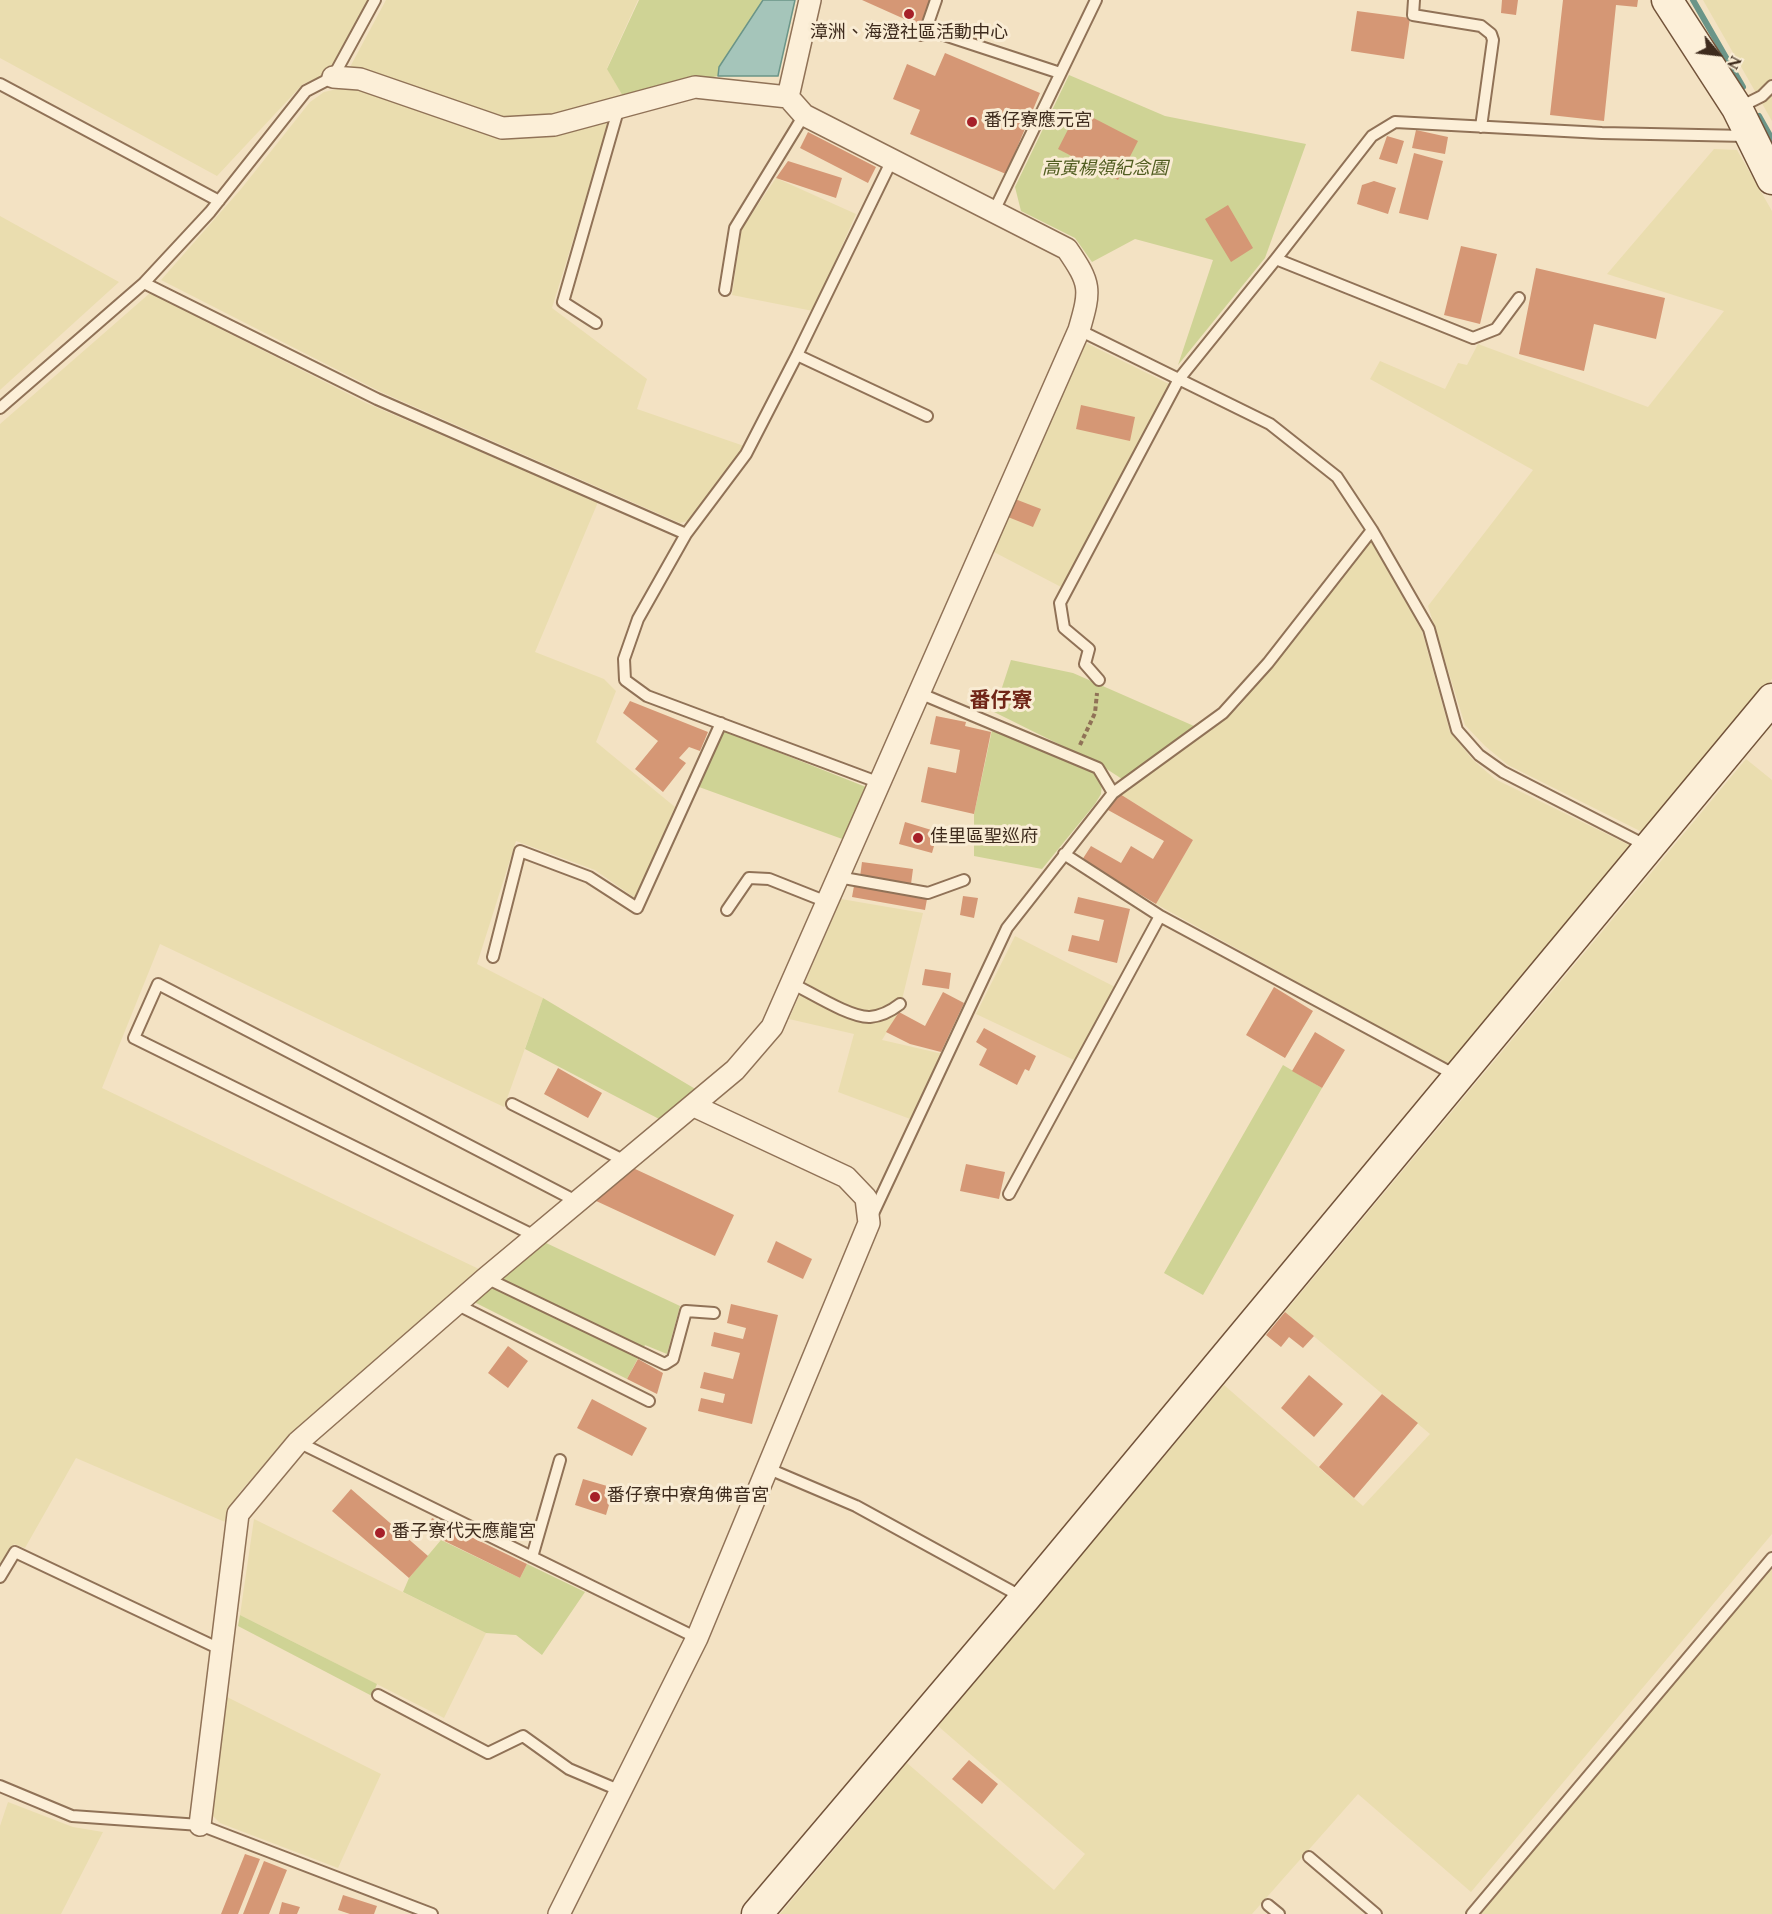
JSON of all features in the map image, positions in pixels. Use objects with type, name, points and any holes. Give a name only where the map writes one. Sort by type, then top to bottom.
[{"type":"street","points":[[788,97],[810,0]]},
{"type":"street","points":[[1667,0],[1737,108],[1772,179]]},
{"type":"street","points":[[200,1825],[238,1514],[298,1442],[576,1201],[694,1106],[735,1070],[772,1027],[1079,330],[1088,301],[1084,275],[1067,249],[804,115],[788,97],[695,87],[554,125],[502,128],[360,79],[333,77]]},
{"type":"street","points":[[757,1914],[1025,1598],[1772,699]]},
{"type":"street","points":[[559,1914],[697,1638],[769,1469],[869,1223],[866,1198],[846,1178],[694,1106]]},
{"type":"lane","points":[[0,408],[144,283],[219,201],[306,91],[333,77],[375,0]]},
{"type":"lane","points":[[936,0],[923,32],[1060,73]]},
{"type":"lane","points":[[994,211],[1096,0]]},
{"type":"lane","points":[[1414,0],[1413,15],[1481,26],[1491,33],[1494,40],[1481,127]]},
{"type":"lane","points":[[0,84],[219,201]]},
{"type":"lane","points":[[1737,108],[1762,96],[1772,86]]},
{"type":"lane","points":[[596,323],[563,302],[618,107]]},
{"type":"lane","points":[[725,290],[735,228],[804,115]]},
{"type":"lane","points":[[1099,680],[1085,664],[1089,649],[1064,628],[1060,603],[1179,379],[1372,136],[1395,122],[1602,133],[1750,136]]},
{"type":"lane","points":[[880,783],[647,696],[625,680],[624,659],[638,619],[686,534],[746,454],[892,160]]},
{"type":"lane","points":[[1276,259],[1473,338],[1496,329],[1519,298]]},
{"type":"lane","points":[[144,283],[377,399],[686,534]]},
{"type":"lane","points":[[1079,330],[1270,424],[1337,477],[1372,530],[1429,629],[1457,730],[1479,755],[1503,772],[1650,847]]},
{"type":"lane","points":[[797,355],[927,416]]},
{"type":"lane","points":[[869,1223],[1007,928],[1113,793],[1223,713],[1268,663],[1372,530]]},
{"type":"lane","points":[[919,693],[1098,768],[1113,793]]},
{"type":"lane","points":[[493,957],[520,852],[589,877],[637,908],[721,723]]},
{"type":"lane","points":[[1064,854],[1160,916],[1458,1076]]},
{"type":"lane","points":[[838,877],[928,893],[964,880]]},
{"type":"lane","points":[[727,910],[749,878],[768,879],[827,902]]},
{"type":"lane","points":[[1009,1194],[1160,916]]},
{"type":"lane","points":[[791,983],[853,1014],[869,1017],[889,1013],[900,1004]]},
{"type":"lane","points":[[535,1236],[134,1038],[158,984],[576,1201]]},
{"type":"lane","points":[[512,1104],[625,1161]]},
{"type":"lane","points":[[486,1278],[665,1364],[672,1359],[686,1311],[714,1313]]},
{"type":"lane","points":[[456,1304],[649,1401]]},
{"type":"lane","points":[[298,1442],[697,1638]]},
{"type":"lane","points":[[532,1557],[560,1460]]},
{"type":"lane","points":[[769,1469],[856,1506],[1025,1598]]},
{"type":"lane","points":[[0,1577],[15,1552],[222,1650]]},
{"type":"lane","points":[[1472,1914],[1772,1558]]},
{"type":"lane","points":[[378,1695],[488,1753],[523,1736],[569,1769],[621,1791]]},
{"type":"lane","points":[[0,1786],[72,1816],[200,1825],[432,1914]]},
{"type":"lane","points":[[1309,1857],[1376,1914]]},
{"type":"lane","points":[[1268,1905],[1279,1914]]},
{"type":"path","points":[[1074,758],[1095,713],[1099,680]]},
{"type":"shaded area","points":[[0,0],[370,0],[330,73],[303,84],[217,176],[0,58]]},
{"type":"shaded area","points":[[386,0],[638,0],[607,68],[624,98],[551,118],[504,122],[350,67]]},
{"type":"shaded area","points":[[1703,0],[1772,0],[1772,121]]},
{"type":"shaded area","points":[[355,85],[492,137],[551,134],[611,117],[552,308],[647,379],[637,409],[744,446],[688,521],[680,523],[381,392],[161,280],[241,189],[310,102],[324,92]]},
{"type":"shaded area","points":[[1714,149],[1737,150],[1772,211],[1772,679],[1646,834],[1508,765],[1465,725],[1428,606],[1533,470],[1370,379],[1380,361],[1445,389],[1458,363],[1467,365],[1478,344],[1648,407],[1724,311],[1607,274]]},
{"type":"shaded area","points":[[776,178],[856,214],[813,311],[732,295],[741,230]]},
{"type":"shaded area","points":[[0,216],[119,282],[0,390]]},
{"type":"shaded area","points":[[150,293],[366,403],[598,502],[535,652],[604,679],[616,691],[596,742],[675,807],[635,898],[595,870],[516,841],[477,964],[543,998],[504,1107],[160,944],[102,1088],[483,1271],[288,1437],[239,1493],[225,1522],[76,1458],[25,1548],[14,1544],[0,1568],[0,424]]},
{"type":"shaded area","points":[[1086,343],[1171,385],[1063,588],[992,551]]},
{"type":"shaded area","points":[[1371,541],[1422,631],[1450,732],[1473,760],[1495,779],[1633,847],[1453,1068],[1156,904],[1193,840],[1120,794],[1238,708]]},
{"type":"shaded area","points":[[1746,759],[1772,780],[1772,1534],[1471,1892],[1358,1794],[1252,1914],[780,1914],[907,1763],[1054,1890],[1085,1854],[938,1726],[1224,1385],[1363,1506],[1430,1434],[1285,1312]]},
{"type":"shaded area","points":[[841,899],[923,913],[899,1012],[882,1040],[943,1054],[913,1120],[838,1092],[854,1034],[789,1019]]},
{"type":"shaded area","points":[[1015,936],[1117,988],[1076,1061],[976,1014]]},
{"type":"shaded area","points":[[254,1519],[486,1633],[444,1718],[240,1615]]},
{"type":"shaded area","points":[[1772,1567],[1772,1914],[1481,1914]]},
{"type":"shaded area","points":[[227,1697],[381,1774],[338,1868],[220,1823],[211,1814]]},
{"type":"shaded area","points":[[8,1802],[73,1827],[103,1832],[61,1914],[0,1914],[0,1826]]},
{"type":"green space","points":[[639,0],[795,0],[778,76],[718,76],[624,98],[607,69]]},
{"type":"green space","name":"高寅楊領紀念園","points":[[1069,75],[1165,116],[1306,144],[1265,258],[1178,365],[1213,260],[1135,239],[1092,262],[1075,238],[1021,211],[1015,187]]},
{"type":"green space","points":[[1011,660],[1073,673],[1194,726],[1122,779],[1099,764],[994,712]]},
{"type":"green space","points":[[722,730],[866,787],[845,840],[699,787]]},
{"type":"green space","points":[[992,730],[1093,772],[1102,782],[1101,794],[1095,804],[1042,869],[974,856],[974,814]]},
{"type":"green space","points":[[543,998],[697,1090],[661,1120],[525,1049]]},
{"type":"green space","points":[[1283,1065],[1322,1088],[1203,1295],[1164,1273]]},
{"type":"green space","points":[[544,1242],[680,1306],[667,1354],[645,1345],[627,1379],[474,1302]]},
{"type":"green space","points":[[441,1540],[520,1578],[527,1564],[585,1592],[542,1655],[516,1635],[486,1633],[403,1592],[409,1578]]},
{"type":"green space","points":[[240,1615],[377,1684],[372,1696],[238,1626]]},
{"type":"water","points":[[763,0],[795,0],[778,76],[718,76],[719,67]]},
{"type":"building","name":"漳洲、海澄社區活動中心","points":[[862,0],[934,0],[920,26]]},
{"type":"building","points":[[1502,0],[1518,0],[1516,15],[1501,13]]},
{"type":"building","points":[[1563,0],[1638,0],[1637,7],[1616,5],[1604,121],[1550,115]]},
{"type":"building","points":[[1357,11],[1410,18],[1404,59],[1351,51]]},
{"type":"building","name":"番仔寮應元宮","points":[[945,53],[1040,93],[1006,174],[910,134],[920,110],[893,99],[907,64],[935,76]]},
{"type":"building","points":[[1078,110],[1138,141],[1118,180],[1058,149]]},
{"type":"building","points":[[1416,130],[1448,137],[1445,154],[1412,148]]},
{"type":"building","points":[[808,132],[876,167],[868,183],[800,148]]},
{"type":"building","points":[[1387,136],[1404,141],[1397,164],[1379,159]]},
{"type":"building","points":[[1414,153],[1443,161],[1428,220],[1399,213]]},
{"type":"building","points":[[788,161],[842,178],[836,198],[776,178]]},
{"type":"building","points":[[1374,181],[1396,188],[1388,214],[1357,204],[1362,185]]},
{"type":"building","points":[[1228,205],[1253,248],[1231,262],[1205,219]]},
{"type":"building","points":[[1461,246],[1497,254],[1480,324],[1444,315]]},
{"type":"building","points":[[1536,268],[1665,298],[1656,339],[1594,324],[1584,371],[1519,354]]},
{"type":"building","points":[[1081,405],[1135,417],[1130,441],[1076,429]]},
{"type":"building","points":[[1015,499],[1041,509],[1033,527],[1008,517]]},
{"type":"building","points":[[630,701],[708,732],[700,751],[689,747],[679,758],[686,763],[663,792],[635,769],[658,741],[623,713]]},
{"type":"building","points":[[936,716],[966,722],[965,726],[991,732],[974,814],[921,802],[928,767],[956,773],[960,750],[930,744]]},
{"type":"building","points":[[1120,794],[1193,840],[1156,904],[1082,860],[1091,846],[1121,863],[1131,846],[1153,859],[1164,841],[1108,810]]},
{"type":"building","name":"佳里區聖巡府","points":[[905,822],[938,832],[932,853],[899,844]]},
{"type":"building","points":[[862,862],[913,869],[911,884],[860,877]]},
{"type":"building","points":[[854,886],[927,899],[925,910],[852,897]]},
{"type":"building","points":[[963,896],[978,898],[974,918],[960,915]]},
{"type":"building","points":[[1078,897],[1130,909],[1117,963],[1068,951],[1072,935],[1099,941],[1104,920],[1074,913]]},
{"type":"building","points":[[925,969],[951,973],[949,989],[922,985]]},
{"type":"building","points":[[1274,987],[1313,1011],[1285,1058],[1246,1035]]},
{"type":"building","points":[[943,992],[964,1003],[941,1052],[910,1044],[886,1032],[899,1012],[925,1026]]},
{"type":"building","points":[[984,1028],[1036,1056],[1029,1071],[1025,1069],[1017,1085],[979,1065],[987,1049],[976,1042]]},
{"type":"building","points":[[1315,1032],[1345,1050],[1322,1088],[1292,1071]]},
{"type":"building","points":[[558,1068],[602,1093],[588,1118],[544,1094]]},
{"type":"building","points":[[966,1164],[1005,1172],[999,1199],[960,1191]]},
{"type":"building","points":[[633,1168],[734,1215],[715,1256],[594,1200]]},
{"type":"building","points":[[776,1241],[812,1259],[803,1279],[767,1262]]},
{"type":"building","points":[[731,1304],[778,1315],[752,1424],[698,1411],[701,1398],[723,1403],[725,1394],[700,1388],[704,1372],[733,1379],[740,1353],[711,1346],[714,1332],[743,1339],[746,1328],[727,1323]]},
{"type":"building","points":[[1285,1312],[1314,1336],[1303,1348],[1289,1337],[1281,1347],[1266,1335]]},
{"type":"building","points":[[508,1346],[528,1361],[508,1388],[488,1373]]},
{"type":"building","points":[[638,1359],[663,1373],[657,1394],[627,1379]]},
{"type":"building","points":[[1309,1375],[1343,1404],[1314,1437],[1281,1408]]},
{"type":"building","points":[[1382,1394],[1418,1423],[1354,1498],[1319,1467]]},
{"type":"building","points":[[592,1399],[647,1428],[632,1456],[577,1428]]},
{"type":"building","name":"番仔寮中寮角佛音宮","points":[[583,1479],[614,1488],[606,1515],[575,1505]]},
{"type":"building","name":"番子寮代天應龍宮","points":[[351,1489],[428,1556],[409,1578],[332,1511]]},
{"type":"building","points":[[432,1518],[527,1564],[520,1578],[426,1532]]},
{"type":"building","points":[[969,1760],[998,1784],[982,1804],[952,1779]]},
{"type":"building","points":[[245,1854],[260,1859],[238,1914],[221,1914]]},
{"type":"building","points":[[264,1861],[287,1870],[269,1914],[243,1914]]},
{"type":"building","points":[[343,1895],[377,1906],[374,1914],[350,1914],[338,1910]]},
{"type":"building","points":[[282,1902],[300,1907],[297,1914],[279,1914]]},
{"type":"waterway","points":[[1693,0],[1743,87]]},
{"type":"waterway","points":[[1759,116],[1772,139]]},
{"type":"place","name":"漳洲、海澄社區活動中心","points":[[909,14]]},
{"type":"place","name":"番仔寮應元宮","points":[[972,122]]},
{"type":"place","name":"佳里區聖巡府","points":[[918,838]]},
{"type":"place","name":"番仔寮中寮角佛音宮","points":[[595,1497]]},
{"type":"place","name":"番子寮代天應龍宮","points":[[380,1533]]},
{"type":"district","name":"番仔寮","points":[[1001,703]]}]
